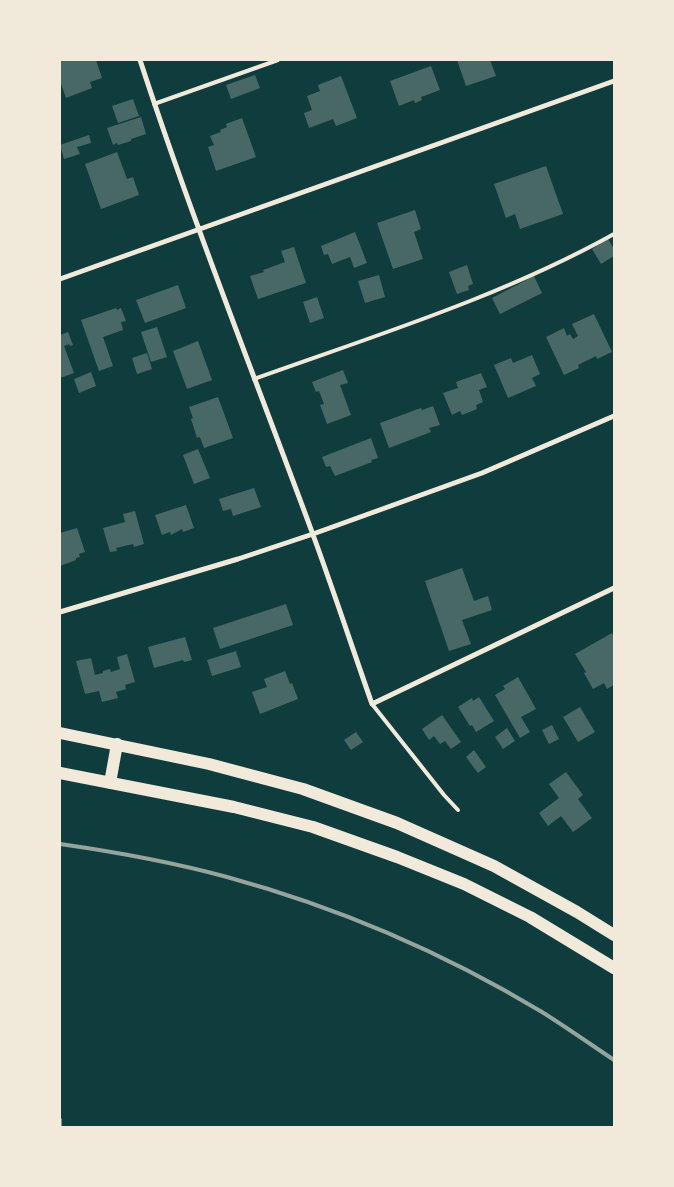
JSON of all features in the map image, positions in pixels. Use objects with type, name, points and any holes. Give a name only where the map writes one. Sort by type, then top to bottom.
[{"type":"highway","points":[[60,733],[209,764],[303,789],[398,824],[494,866],[614,935]]},
{"type":"highway","points":[[110,783],[117,744]]},
{"type":"highway","points":[[60,773],[234,807],[313,827],[397,857],[464,884],[530,918],[614,968]]},
{"type":"street","points":[[140,60],[198,229],[313,534],[372,704],[614,588]]},
{"type":"street","points":[[60,279],[614,81]]},
{"type":"street","points":[[60,612],[238,559],[313,534],[482,474],[614,416]]},
{"type":"lane","points":[[154,104],[278,60]]},
{"type":"lane","points":[[254,379],[478,297],[546,268],[614,234]]},
{"type":"lane","points":[[372,704],[458,810]]},
{"type":"path","points":[[60,1119],[60,1127]]},
{"type":"building","points":[[60,60],[96,60],[102,78],[90,82],[92,88],[66,98],[60,81]]},
{"type":"building","points":[[457,60],[490,60],[496,76],[466,86]]},
{"type":"building","points":[[431,66],[440,90],[421,97],[422,100],[415,103],[414,100],[399,106],[390,81]]},
{"type":"building","points":[[255,75],[260,88],[231,99],[226,85]]},
{"type":"building","points":[[341,76],[357,118],[336,126],[333,119],[309,128],[304,113],[312,110],[307,96],[320,91],[318,85]]},
{"type":"building","points":[[133,99],[139,116],[118,123],[112,106]]},
{"type":"building","points":[[141,117],[146,134],[131,139],[131,141],[113,145],[107,128]]},
{"type":"building","points":[[242,118],[256,157],[216,171],[208,147],[214,145],[210,136],[221,132],[220,130],[227,127],[226,124]]},
{"type":"building","points":[[89,135],[91,143],[77,147],[80,154],[64,159],[60,145]]},
{"type":"building","points":[[117,152],[127,179],[133,177],[139,195],[101,209],[85,164]]},
{"type":"building","points":[[546,166],[563,214],[520,229],[515,214],[506,218],[494,184]]},
{"type":"building","points":[[415,210],[421,229],[414,232],[423,259],[393,269],[377,223]]},
{"type":"building","points":[[355,232],[367,263],[354,268],[350,257],[332,264],[328,254],[324,255],[321,246]]},
{"type":"building","points":[[608,239],[614,249],[614,256],[601,264],[592,249]]},
{"type":"building","points":[[294,247],[306,283],[258,299],[250,276],[285,262],[281,251]]},
{"type":"building","points":[[467,265],[473,284],[468,286],[469,290],[457,294],[449,272]]},
{"type":"building","points":[[379,275],[385,297],[365,303],[358,281]]},
{"type":"building","points":[[534,276],[542,293],[500,314],[492,298]]},
{"type":"building","points":[[178,285],[186,308],[145,323],[136,300]]},
{"type":"building","points":[[317,297],[324,318],[310,323],[303,302]]},
{"type":"building","points":[[116,308],[117,310],[121,308],[126,321],[121,322],[123,330],[103,337],[113,366],[99,371],[81,320]]},
{"type":"building","points":[[594,314],[612,352],[597,359],[596,356],[578,365],[579,368],[564,375],[546,337],[564,328],[567,336],[570,334],[573,339],[578,336],[572,324]]},
{"type":"building","points":[[157,327],[167,357],[151,362],[141,332]]},
{"type":"building","points":[[68,332],[73,345],[64,346],[74,373],[60,378],[60,335]]},
{"type":"building","points":[[198,341],[212,380],[187,389],[173,351]]},
{"type":"building","points":[[147,353],[152,369],[137,374],[132,358]]},
{"type":"building","points":[[532,355],[540,374],[532,378],[536,386],[508,398],[494,365],[511,358],[513,363]]},
{"type":"building","points":[[343,370],[348,383],[340,385],[351,415],[327,424],[320,405],[324,404],[319,391],[316,392],[312,382]]},
{"type":"building","points":[[91,372],[96,386],[79,393],[74,379]]},
{"type":"building","points":[[481,373],[487,387],[479,390],[483,402],[476,405],[477,409],[462,415],[460,411],[452,415],[443,393],[458,388],[456,382]]},
{"type":"building","points":[[218,397],[233,438],[204,448],[200,437],[197,438],[189,407]]},
{"type":"building","points":[[433,406],[440,425],[429,428],[431,432],[389,448],[380,423],[421,408],[422,410]]},
{"type":"building","points":[[371,438],[378,458],[371,460],[372,462],[335,476],[330,466],[326,467],[322,457]]},
{"type":"building","points":[[198,449],[210,478],[194,484],[183,455]]},
{"type":"building","points":[[254,488],[261,507],[233,516],[231,509],[223,511],[219,499]]},
{"type":"building","points":[[186,505],[194,528],[183,532],[182,529],[171,535],[170,532],[162,535],[155,515]]},
{"type":"building","points":[[135,511],[144,544],[134,547],[133,544],[116,548],[117,551],[110,552],[103,528],[125,522],[123,514]]},
{"type":"building","points":[[77,528],[85,552],[79,554],[80,557],[76,558],[76,560],[60,566],[60,533]]},
{"type":"building","points":[[462,568],[474,601],[488,596],[492,610],[462,620],[471,644],[449,651],[425,581]]},
{"type":"building","points":[[286,604],[293,625],[220,649],[213,628]]},
{"type":"building","points":[[612,633],[614,637],[614,685],[607,689],[604,683],[593,689],[584,673],[586,672],[575,654]]},
{"type":"building","points":[[185,637],[192,660],[184,662],[183,660],[154,668],[148,647]]},
{"type":"building","points":[[236,651],[241,667],[212,676],[207,660]]},
{"type":"building","points":[[127,654],[135,682],[125,685],[126,689],[116,692],[118,698],[102,702],[99,691],[85,694],[76,661],[91,658],[95,675],[110,669],[111,672],[120,669],[117,657]]},
{"type":"building","points":[[285,671],[298,699],[260,714],[252,692],[267,687],[264,679]]},
{"type":"building","points":[[518,677],[536,709],[521,717],[530,732],[520,738],[495,695],[505,689],[503,686]]},
{"type":"building","points":[[479,697],[494,721],[476,732],[458,707],[472,698],[473,701]]},
{"type":"building","points":[[580,707],[595,732],[578,742],[563,717]]},
{"type":"building","points":[[442,715],[461,742],[451,749],[445,741],[440,744],[434,736],[429,740],[422,729]]},
{"type":"building","points":[[552,725],[559,739],[549,744],[542,730]]},
{"type":"building","points":[[507,728],[515,741],[503,749],[495,737]]},
{"type":"building","points":[[356,732],[363,742],[351,750],[344,740]]},
{"type":"building","points":[[474,750],[486,767],[478,773],[466,757]]},
{"type":"building","points":[[566,772],[583,795],[578,799],[592,818],[573,832],[561,816],[548,826],[539,813],[559,798],[549,784]]},
{"type":"railway","points":[[60,844],[144,858],[227,877],[309,902],[349,917],[428,951],[505,990],[614,1060]]}]
